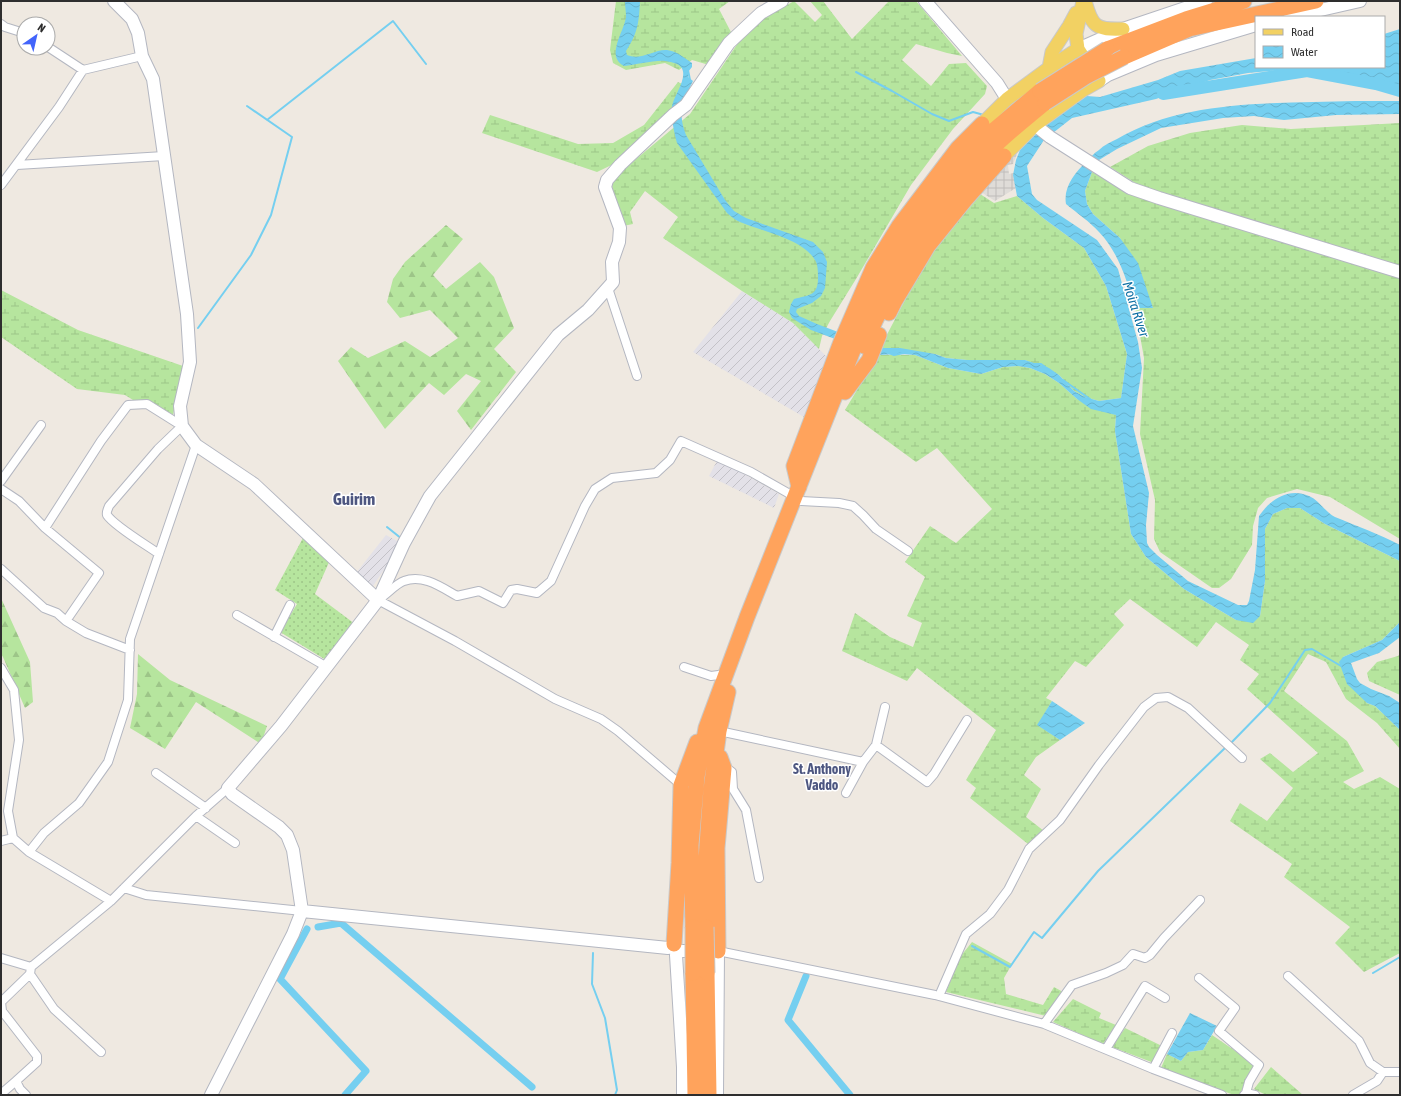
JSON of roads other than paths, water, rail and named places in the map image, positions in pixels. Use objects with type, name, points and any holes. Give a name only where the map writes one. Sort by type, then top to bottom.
[{"type":"highway","points":[[694,1095],[700,973],[700,927],[711,789],[716,752],[712,730],[729,688],[798,495],[879,285],[898,250],[937,191],[982,140],[1107,49],[1186,18],[1244,1]]},
{"type":"highway","points":[[700,927],[691,845],[697,777],[712,730],[726,674],[747,617],[798,495],[890,290],[907,258],[947,200],[988,153],[1015,127],[1042,97],[1124,57],[1189,29],[1316,1]]},
{"type":"highway","points":[[798,495],[794,466],[844,335],[873,268],[899,226],[958,148],[982,124]]},
{"type":"highway","points":[[845,392],[869,360],[876,341],[895,301],[928,246],[966,199],[1004,156]]},
{"type":"highway","points":[[674,949],[680,786],[698,737],[712,730]]},
{"type":"highway","points":[[716,752],[724,766],[717,848],[718,951]]},
{"type":"highway","points":[[700,973],[709,1095]]},
{"type":"main road","points":[[1012,95],[1027,76],[1052,52],[1083,1]]},
{"type":"main road","points":[[1083,1],[1089,16],[1098,27],[1105,30],[1123,29]]},
{"type":"main road","points":[[1004,156],[1070,100],[1083,90],[1099,81],[1078,49],[1076,34],[1083,1]]},
{"type":"main road","points":[[982,124],[1012,95],[1078,49]]},
{"type":"main road","points":[[1052,52],[1049,68],[1070,100]]},
{"type":"street","points":[[114,1],[132,19],[138,33],[142,56],[153,79],[187,314],[190,362],[180,406],[182,426]]},
{"type":"street","points":[[1,1094],[37,1062],[37,1056],[2,1011],[1,1002],[30,970],[111,901],[196,816],[228,788],[281,726],[378,600],[404,544],[430,496],[558,336],[588,310],[613,282],[612,262],[619,242],[620,228],[605,187],[607,180],[620,165],[673,115],[686,105],[729,43],[760,13],[782,1]]},
{"type":"street","points":[[925,1],[997,83],[1012,95]]},
{"type":"street","points":[[1078,49],[1123,29],[1206,1]]},
{"type":"street","points":[[1294,16],[1360,1]]},
{"type":"street","points":[[1,24],[16,30]]},
{"type":"street","points":[[1099,81],[1108,75],[1156,55],[1255,25]]},
{"type":"street","points":[[56,52],[83,70]]},
{"type":"street","points":[[1,185],[59,107],[83,70],[142,56]]},
{"type":"street","points":[[1037,127],[1050,137],[1130,188],[1400,272]]},
{"type":"street","points":[[17,165],[164,156]]},
{"type":"street","points":[[608,288],[637,376]]},
{"type":"street","points":[[44,528],[101,441],[128,405],[147,404],[182,426],[196,445],[254,484],[378,600],[455,641],[555,699],[601,719],[618,731],[680,786]]},
{"type":"street","points":[[1,482],[41,425]]},
{"type":"street","points":[[159,554],[118,526],[107,515],[107,512],[109,506],[158,449],[182,426]]},
{"type":"street","points":[[378,600],[403,581],[419,578],[438,585],[457,596],[479,591],[503,603],[511,590],[517,589],[537,593],[551,581],[585,506],[595,490],[612,478],[656,473],[670,460],[681,441],[798,495],[853,506],[876,529],[908,551]]},
{"type":"street","points":[[29,852],[44,833],[79,803],[108,762],[128,700],[130,639],[196,445]]},
{"type":"street","points":[[1,489],[19,501],[44,528],[99,574],[66,622]]},
{"type":"street","points":[[1,569],[44,608],[57,613],[66,622],[86,633],[130,650]]},
{"type":"street","points":[[274,637],[290,604]]},
{"type":"street","points":[[237,615],[326,666]]},
{"type":"street","points":[[684,667],[711,676],[726,674]]},
{"type":"street","points":[[1,668],[14,690],[19,740],[8,811],[13,838],[29,852],[111,901]]},
{"type":"street","points":[[940,996],[966,934],[990,914],[1008,890],[1029,849],[1060,820],[1099,765],[1144,707],[1156,698],[1168,697],[1188,708],[1242,758]]},
{"type":"street","points":[[846,793],[863,762],[876,745],[885,707]]},
{"type":"street","points":[[876,745],[927,782],[934,774],[967,720]]},
{"type":"street","points":[[712,730],[863,762]]},
{"type":"street","points":[[724,766],[732,772],[733,789],[746,810],[759,878]]},
{"type":"street","points":[[156,773],[206,808]]},
{"type":"street","points":[[211,1095],[294,934],[302,911],[293,850],[287,835],[279,827],[232,794],[228,788]]},
{"type":"street","points":[[196,816],[235,843]]},
{"type":"street","points":[[1,841],[13,838]]},
{"type":"street","points":[[124,888],[146,895],[674,949],[718,951],[940,996],[1044,1024],[1222,1095]]},
{"type":"street","points":[[1044,1024],[1072,985],[1106,974],[1123,965],[1133,954],[1145,958],[1150,955],[1200,900]]},
{"type":"street","points":[[674,949],[683,1067],[683,1095]]},
{"type":"street","points":[[718,951],[718,1095]]},
{"type":"street","points":[[1,958],[30,970],[54,1009],[101,1052]]},
{"type":"street","points":[[1288,976],[1359,1041],[1370,1063],[1383,1072],[1400,1072]]},
{"type":"street","points":[[1199,978],[1235,1008],[1219,1031],[1260,1065],[1249,1082],[1245,1094],[1255,1095]]},
{"type":"street","points":[[1106,1050],[1145,986],[1165,998]]},
{"type":"street","points":[[1154,1069],[1172,1033]]},
{"type":"street","points":[[1353,1095],[1377,1081],[1383,1072]]},
{"type":"street","points":[[16,1081],[20,1089],[26,1095]]},
{"type":"water","points":[[625,1],[640,1],[637,27],[633,39],[626,51],[627,55],[637,57],[657,51],[667,50],[677,53],[692,63],[692,67],[688,72],[688,77],[693,81],[682,107],[683,127],[686,135],[725,200],[734,211],[746,218],[813,242],[823,252],[827,262],[825,288],[821,296],[812,303],[797,309],[796,312],[799,316],[880,348],[900,348],[935,354],[946,358],[967,360],[1025,360],[1049,368],[1059,375],[1074,391],[1085,397],[1099,401],[1121,398],[1127,354],[1106,286],[1084,248],[1043,218],[1017,196],[1013,175],[1020,150],[1047,123],[1087,96],[1100,97],[1158,80],[1180,71],[1255,58],[1255,68],[1304,68],[1248,73],[1210,80],[1156,99],[1072,118],[1044,140],[1027,166],[1032,194],[1037,200],[1097,240],[1118,269],[1138,342],[1142,368],[1133,426],[1149,493],[1146,525],[1147,543],[1157,555],[1188,581],[1238,605],[1247,605],[1255,570],[1259,516],[1274,500],[1287,494],[1294,493],[1309,496],[1316,500],[1335,517],[1400,545],[1400,561],[1325,524],[1300,508],[1287,508],[1273,514],[1265,529],[1265,581],[1260,616],[1253,623],[1236,620],[1184,589],[1146,557],[1131,534],[1115,431],[1116,415],[1091,409],[1059,383],[1045,374],[1030,368],[1018,366],[1003,367],[981,374],[948,368],[915,355],[878,355],[811,330],[792,318],[789,312],[794,299],[812,294],[818,284],[818,269],[816,262],[801,246],[792,241],[740,222],[727,213],[677,143],[673,125],[672,106],[682,82],[683,71],[680,66],[666,61],[624,66],[619,62],[616,56],[617,43],[626,17]]},
{"type":"water","points":[[1400,29],[1400,94],[1341,75],[1304,68],[1385,68],[1385,34]]},
{"type":"water","points":[[1355,101],[1400,101],[1400,114],[1336,115],[1284,120],[1254,116],[1223,118],[1161,128],[1117,149],[1099,160],[1092,172],[1085,191],[1087,204],[1093,214],[1120,238],[1138,263],[1153,308],[1135,308],[1122,268],[1112,249],[1106,240],[1088,221],[1066,204],[1066,192],[1068,186],[1078,171],[1092,156],[1108,144],[1144,126],[1172,116],[1233,106]]},
{"type":"water","points":[[1400,622],[1400,637],[1379,653],[1351,663],[1360,683],[1389,696],[1400,703],[1400,730],[1375,706],[1367,703],[1347,684],[1339,662],[1343,657],[1382,640]]},
{"type":"water","points":[[1052,701],[1085,723],[1060,740],[1037,725]]},
{"type":"water","points":[[1190,1013],[1217,1026],[1203,1050],[1188,1052],[1181,1061],[1167,1054]]},
{"type":"waterway","points":[[267,120],[393,21],[426,64]]},
{"type":"waterway","points":[[688,70],[690,80]]},
{"type":"waterway","name":"Moira River","points":[[1163,94],[1307,71],[1376,84],[1400,91]]},
{"type":"waterway","points":[[856,72],[932,114],[949,121],[973,112],[984,115]]},
{"type":"waterway","points":[[198,328],[251,255],[271,215],[292,137],[247,106]]},
{"type":"waterway","points":[[889,353],[894,355],[904,353]]},
{"type":"waterway","points":[[1034,364],[1041,364],[1048,369]]},
{"type":"waterway","points":[[1063,380],[1090,399]]},
{"type":"waterway","points":[[387,527],[402,539]]},
{"type":"waterway","points":[[1230,744],[1270,703],[1305,650],[1312,649],[1341,666]]},
{"type":"waterway","points":[[972,946],[1010,967],[1034,932],[1042,938],[1098,871],[1226,747]]},
{"type":"waterway","points":[[318,927],[341,923],[532,1087]]},
{"type":"waterway","points":[[307,929],[280,979],[366,1071],[345,1095]]},
{"type":"waterway","points":[[593,953],[592,984],[605,1018],[617,1090],[615,1095]]},
{"type":"waterway","points":[[1373,973],[1400,957]]},
{"type":"waterway","points":[[806,976],[788,1020],[850,1095]]},
{"type":"district","name":"Guirim","points":[[354,499]]},
{"type":"district","name":"St. Anthony Vaddo","points":[[822,778]]}]
